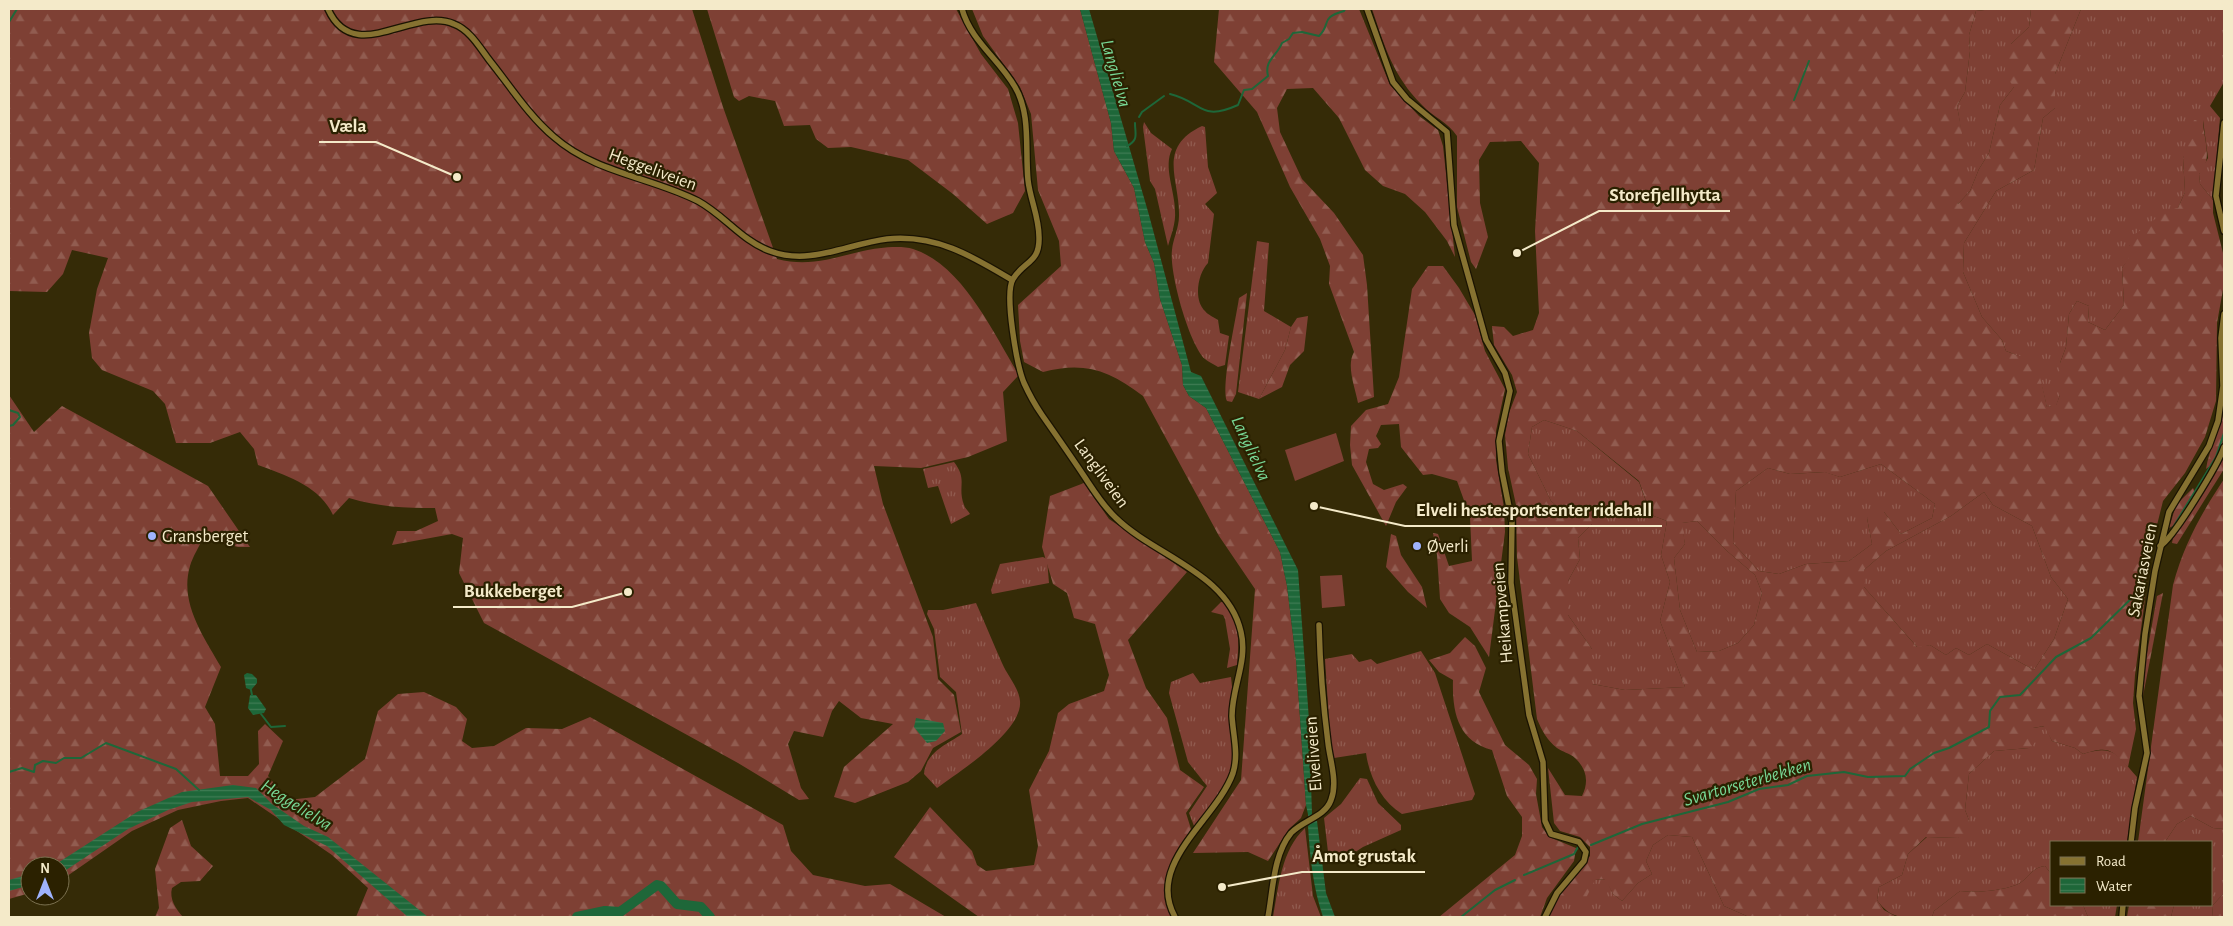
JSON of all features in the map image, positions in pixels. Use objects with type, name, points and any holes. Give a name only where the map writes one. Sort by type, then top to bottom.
[{"type":"street","name":"Heggeliveien","points":[[328,9],[340,26],[361,34],[382,33],[433,20],[458,26],[477,43],[540,124],[566,146],[593,162],[691,198],[712,210],[752,243],[766,250],[807,257],[885,240],[930,241],[970,254],[1012,280]]},
{"type":"street","points":[[962,9],[974,35],[1014,84],[1024,112],[1028,182],[1037,220],[1039,242],[1034,260],[1012,280]]},
{"type":"street","name":"Heikampveien","points":[[1367,9],[1393,82],[1407,100],[1447,132],[1454,225],[1486,340],[1503,368],[1509,385],[1511,396],[1501,425],[1499,441],[1502,472],[1512,522],[1513,601],[1529,715],[1542,762],[1545,821],[1551,834],[1579,842],[1586,852],[1584,861],[1557,893],[1545,917]]},
{"type":"street","points":[[2224,123],[2216,196],[2224,231]]},
{"type":"street","name":"Langliveien","points":[[1012,280],[1011,317],[1019,368],[1025,385],[1040,412],[1109,512],[1124,526],[1219,592],[1232,608],[1240,628],[1242,659],[1232,708],[1236,757],[1233,772],[1223,793],[1187,840],[1173,868],[1169,896],[1175,917]]},
{"type":"street","name":"Sakariasveien","points":[[2131,841],[2135,808],[2147,752],[2139,696],[2145,634],[2160,546],[2169,512],[2204,454],[2216,430],[2223,386],[2222,338],[2224,314]]},
{"type":"street","points":[[2160,546],[2166,542],[2181,522],[2224,448]]},
{"type":"street","name":"Elveliveien","points":[[1268,917],[1276,873],[1284,844],[1294,830],[1315,817],[1330,803],[1334,782],[1328,743],[1319,625]]},
{"type":"green space","points":[[9,9],[692,9],[723,107],[777,259],[810,262],[869,250],[895,247],[913,249],[931,257],[962,285],[975,302],[1019,375],[1003,392],[1007,441],[968,457],[921,468],[874,466],[883,504],[933,637],[938,679],[954,695],[961,732],[933,748],[921,771],[908,782],[855,803],[834,797],[844,767],[893,724],[861,718],[839,701],[832,711],[823,737],[794,731],[788,744],[801,788],[809,799],[799,800],[738,763],[484,623],[459,573],[463,538],[452,534],[392,545],[397,531],[416,531],[438,521],[435,508],[392,506],[349,498],[333,515],[320,496],[311,489],[258,465],[254,449],[240,432],[210,443],[176,443],[165,404],[153,391],[102,370],[92,358],[89,333],[97,289],[108,258],[72,250],[63,274],[47,292],[9,291]]},
{"type":"green space","points":[[707,9],[956,9],[981,54],[1008,89],[1018,123],[1025,191],[1013,213],[987,224],[953,194],[908,160],[851,147],[828,148],[816,139],[810,125],[784,126],[775,101],[749,96],[739,101],[734,97]]},
{"type":"green space","points":[[972,9],[1080,9],[1111,123],[1114,151],[1134,188],[1145,242],[1154,263],[1160,299],[1182,365],[1183,385],[1189,396],[1206,408],[1280,552],[1287,586],[1296,660],[1306,805],[1301,818],[1289,829],[1268,861],[1248,852],[1193,853],[1241,780],[1255,589],[1219,536],[1143,396],[1119,380],[1096,370],[1071,367],[1043,372],[1024,362],[1020,341],[1018,305],[1061,266],[1059,241],[1038,190],[1031,114],[1020,87],[983,36]]},
{"type":"green space","points":[[1219,9],[1359,9],[1390,85],[1419,116],[1438,130],[1443,146],[1455,257],[1447,241],[1425,212],[1405,194],[1383,186],[1365,170],[1339,118],[1313,88],[1287,89],[1277,108],[1280,132],[1302,179],[1334,213],[1363,255],[1367,285],[1374,397],[1358,403],[1351,370],[1354,352],[1329,284],[1330,266],[1320,239],[1290,187],[1257,112],[1214,62]]},
{"type":"green space","points":[[1372,9],[1993,9],[1976,11],[1969,35],[1970,51],[1965,92],[1957,106],[1964,153],[1963,176],[1956,199],[1958,204],[1970,191],[1979,169],[1989,153],[2000,105],[2014,87],[2004,74],[2011,44],[2029,27],[2031,9],[2081,9],[2055,74],[2055,108],[2043,118],[2034,170],[1996,191],[1964,243],[1963,272],[1982,317],[2002,340],[2006,351],[2019,356],[2029,354],[2038,373],[2047,407],[2056,405],[2060,395],[2060,363],[2066,347],[2069,314],[2077,301],[2089,306],[2088,322],[2105,330],[2124,305],[2122,268],[2128,259],[2129,246],[2134,235],[2167,210],[2178,208],[2185,192],[2183,158],[2194,120],[2203,120],[2207,156],[2206,162],[2199,174],[2200,184],[2213,200],[2213,213],[2224,257],[2224,284],[2217,323],[2216,401],[2205,437],[2185,473],[2163,501],[2152,545],[2135,675],[2133,703],[2136,729],[2128,767],[2117,756],[2108,751],[2098,750],[2083,754],[2075,748],[2052,741],[2044,726],[2033,728],[2035,742],[2029,748],[1994,751],[1969,774],[1965,810],[1969,820],[1967,834],[1958,838],[1926,837],[1908,854],[1902,875],[1879,887],[1877,900],[1884,910],[1897,917],[1749,917],[1724,906],[1692,837],[1668,835],[1653,845],[1646,861],[1652,874],[1638,883],[1622,901],[1613,894],[1605,879],[1595,880],[1586,898],[1558,895],[1590,856],[1590,847],[1580,837],[1560,831],[1554,823],[1548,768],[1565,795],[1582,796],[1586,786],[1586,776],[1575,758],[1550,742],[1537,719],[1517,557],[1516,505],[1508,468],[1505,435],[1509,413],[1517,392],[1512,375],[1494,345],[1492,326],[1504,327],[1513,336],[1533,330],[1539,313],[1535,231],[1539,163],[1521,141],[1490,142],[1479,160],[1480,203],[1488,237],[1476,269],[1471,262],[1457,207],[1457,136],[1422,105],[1404,83],[1391,60]],"holes":[[[1544,420],[1577,431],[1639,481],[1651,515],[1667,521],[1661,555],[1670,582],[1660,621],[1685,687],[1625,690],[1592,684],[1592,649],[1568,615],[1568,581],[1580,559],[1578,538],[1592,524],[1592,515],[1566,514],[1551,501],[1528,454],[1532,427]],[[1881,464],[1935,504],[1932,518],[1901,534],[1884,512],[1874,509],[1867,518],[1872,544],[1849,561],[1806,564],[1779,574],[1759,571],[1733,543],[1736,491],[1768,468],[1790,474],[1824,472],[1840,477]],[[1984,492],[1993,505],[2032,526],[2051,577],[2068,599],[2054,639],[2034,670],[1987,644],[1969,655],[1956,648],[1946,655],[1930,645],[1917,647],[1864,587],[1864,570],[1886,551],[1951,516]],[[1697,521],[1727,551],[1755,575],[1762,593],[1754,625],[1738,643],[1719,651],[1697,652],[1680,610],[1674,558],[1685,544],[1682,523]]]},
{"type":"green space","points":[[2031,9],[2029,27],[2011,44],[2014,87],[2000,105],[1989,153],[1979,169],[1970,191],[1958,204],[1955,199],[1961,178],[1962,153],[1957,106],[1965,92],[1970,51],[1969,35],[1976,11]]},
{"type":"green space","points":[[2081,9],[2224,9],[2224,82],[2210,106],[2220,118],[2213,200],[2200,184],[2199,174],[2208,158],[2203,120],[2183,158],[2185,192],[2178,208],[2129,246],[2129,259],[2122,268],[2124,305],[2105,330],[2088,322],[2089,306],[2077,301],[2069,314],[2066,347],[2060,363],[2060,395],[2056,406],[2047,407],[2042,386],[2032,366],[2026,360],[2006,351],[2002,340],[1982,317],[1963,272],[1964,243],[1996,191],[2034,170],[2043,118],[2055,108],[2055,74]]},
{"type":"green space","points":[[1144,122],[1151,133],[1172,149],[1169,171],[1175,203],[1175,215],[1168,246],[1155,189],[1150,181],[1143,127]]},
{"type":"green space","points":[[1202,126],[1205,127],[1208,167],[1217,193],[1205,204],[1214,214],[1208,263],[1199,280],[1198,294],[1201,306],[1208,314],[1218,320],[1220,333],[1229,336],[1225,365],[1218,367],[1205,359],[1193,339],[1181,307],[1172,260],[1172,250],[1179,216],[1174,165],[1175,154],[1179,144],[1188,135]]},
{"type":"green space","points":[[1257,241],[1269,243],[1264,311],[1291,327],[1285,350],[1259,399],[1238,392]]},
{"type":"green space","points":[[1428,266],[1443,266],[1459,288],[1475,315],[1485,351],[1505,389],[1496,431],[1496,460],[1504,508],[1505,532],[1489,657],[1470,627],[1449,613],[1440,599],[1437,555],[1433,533],[1438,534],[1449,566],[1472,561],[1470,517],[1457,481],[1432,474],[1423,475],[1401,447],[1399,424],[1381,425],[1376,436],[1381,444],[1378,448],[1369,449],[1366,462],[1373,484],[1384,490],[1403,484],[1407,487],[1396,502],[1386,526],[1352,465],[1351,426],[1366,410],[1388,404],[1399,377],[1412,289]]},
{"type":"green space","points":[[1247,293],[1236,394],[1232,402],[1227,401],[1227,367],[1239,298]]},
{"type":"green space","points":[[1308,316],[1304,351],[1290,365],[1282,387],[1259,399],[1285,350],[1291,327],[1297,318]]},
{"type":"green space","points":[[9,395],[34,432],[62,406],[208,486],[250,547],[238,547],[203,538],[191,562],[187,580],[190,606],[195,619],[221,667],[205,707],[215,724],[220,776],[248,776],[259,764],[258,731],[265,724],[283,741],[268,776],[288,800],[315,797],[365,759],[378,711],[398,694],[424,692],[456,707],[467,719],[462,741],[472,748],[494,746],[526,728],[562,729],[590,717],[783,825],[791,851],[813,875],[865,886],[890,884],[946,917],[356,917],[368,888],[332,855],[248,798],[221,801],[178,810],[132,831],[70,874],[70,856],[20,856],[20,896],[9,899]]},
{"type":"green space","points":[[2224,410],[2224,435],[2220,451],[2213,464],[2206,469],[2220,425]]},
{"type":"green space","points":[[1544,420],[1577,431],[1639,482],[1651,515],[1667,521],[1661,555],[1670,582],[1660,621],[1685,687],[1625,690],[1592,684],[1592,649],[1568,615],[1568,581],[1580,559],[1578,538],[1592,524],[1592,515],[1566,514],[1551,501],[1528,454],[1532,427]]},
{"type":"green space","points":[[1336,433],[1344,461],[1295,481],[1285,450]]},
{"type":"green space","points":[[2224,457],[2224,469],[2177,544],[2172,543],[2173,538]]},
{"type":"green space","points":[[954,462],[960,474],[964,505],[970,514],[951,524],[938,486],[928,488],[923,469]]},
{"type":"green space","points":[[1881,464],[1935,504],[1932,518],[1901,534],[1884,512],[1867,518],[1872,544],[1849,561],[1806,564],[1779,574],[1759,571],[1733,543],[1736,491],[1768,468],[1790,474],[1825,472],[1840,477]]},
{"type":"green space","points":[[2224,479],[2224,829],[2213,828],[2191,816],[2177,824],[2166,841],[2138,841],[2173,585],[2182,556],[2208,505]]},
{"type":"green space","points":[[1084,483],[1109,519],[1187,572],[1128,640],[1146,688],[1167,718],[1180,770],[1204,787],[1186,813],[1191,829],[1176,852],[1165,889],[1172,917],[979,917],[894,857],[930,807],[972,851],[977,865],[986,871],[1034,865],[1038,846],[1029,790],[1049,751],[1058,713],[1069,704],[1104,691],[1109,675],[1095,624],[1074,618],[1067,593],[1053,584],[1042,547],[1050,496]]},
{"type":"green space","points":[[2193,488],[2195,492],[2175,525],[2169,528],[2176,505]]},
{"type":"green space","points":[[1984,492],[1993,505],[2032,526],[2051,577],[2068,599],[2054,639],[2034,670],[1987,644],[1969,655],[1956,648],[1946,655],[1930,645],[1918,648],[1864,587],[1864,570],[1886,551],[1951,516]]},
{"type":"green space","points":[[1697,521],[1727,551],[1755,575],[1762,593],[1754,625],[1738,643],[1719,651],[1697,652],[1680,610],[1674,558],[1685,544],[1681,523]]},
{"type":"green space","points":[[1391,534],[1396,536],[1401,555],[1422,587],[1427,608],[1408,592],[1386,567]]},
{"type":"green space","points":[[1043,557],[1047,559],[1049,583],[992,594],[991,590],[1000,564]]},
{"type":"green space","points":[[1342,575],[1345,606],[1322,608],[1320,576]]},
{"type":"green space","points":[[2163,593],[2143,696],[2145,665],[2157,596]]},
{"type":"green space","points":[[1221,602],[1225,602],[1230,610],[1236,625],[1238,640],[1237,665],[1227,668],[1230,649],[1225,619],[1223,615],[1211,612]]},
{"type":"green space","points":[[976,603],[1002,663],[1019,696],[1018,713],[1011,725],[988,750],[937,788],[924,774],[926,766],[938,750],[962,734],[956,692],[940,677],[934,629],[927,614],[928,610],[943,610]]},
{"type":"green space","points":[[1465,637],[1475,646],[1486,668],[1479,692],[1505,745],[1529,765],[1537,779],[1536,794],[1542,827],[1549,837],[1576,848],[1574,861],[1547,898],[1540,917],[1439,917],[1515,855],[1522,836],[1522,817],[1507,796],[1492,750],[1471,740],[1464,732],[1456,714],[1453,680],[1439,672],[1429,660],[1450,653]]},
{"type":"green space","points":[[1421,651],[1435,673],[1475,794],[1472,800],[1402,814],[1388,802],[1377,787],[1366,753],[1334,758],[1331,752],[1325,659],[1352,654],[1359,662],[1371,659],[1377,664]]},
{"type":"green space","points":[[1193,673],[1200,683],[1231,677],[1234,729],[1233,756],[1228,778],[1217,797],[1194,826],[1189,813],[1207,786],[1188,762],[1169,693],[1171,682]]},
{"type":"green space","points":[[2045,726],[2052,741],[2075,748],[2083,754],[2093,751],[2108,751],[2119,757],[2137,777],[2127,841],[2050,841],[2050,872],[2045,866],[2040,867],[2020,883],[2010,887],[1988,891],[1960,891],[1934,911],[1932,917],[1901,917],[1889,912],[1877,900],[1879,887],[1902,875],[1908,854],[1927,837],[1958,838],[1969,820],[1965,810],[1969,774],[1994,751],[2029,748],[2033,728]]},
{"type":"green space","points":[[1360,778],[1367,779],[1378,803],[1401,825],[1401,830],[1363,847],[1340,862],[1328,852],[1324,818],[1341,804]]},
{"type":"green space","points":[[2191,816],[2213,828],[2224,829],[2224,893],[2213,905],[2213,841],[2166,841],[2177,824]]},
{"type":"green space","points":[[182,820],[191,846],[213,866],[200,881],[181,882],[172,888],[172,900],[183,917],[155,917],[159,908],[155,869],[170,828]]},
{"type":"green space","points":[[1305,828],[1313,896],[1321,917],[1273,917],[1282,869],[1291,847]]},
{"type":"green space","points":[[1668,835],[1692,837],[1724,906],[1749,917],[1548,917],[1558,895],[1595,880],[1606,879],[1613,894],[1622,901],[1638,883],[1652,874],[1646,861],[1653,845]]},
{"type":"green space","points":[[2045,866],[2050,872],[2050,906],[2083,906],[2088,917],[1932,917],[1934,911],[1960,891],[1988,891],[2010,887],[2020,883],[2040,867]]},
{"type":"green space","points":[[2224,893],[2224,917],[2213,917],[2213,905]]},
{"type":"green space","points":[[2083,906],[2117,906],[2115,917],[2088,917]]},
{"type":"green space","points":[[2129,906],[2174,906],[2171,917],[2127,917]]},
{"type":"green space","points":[[2174,906],[2212,906],[2213,917],[2171,917]]},
{"type":"water","points":[[1080,9],[1089,9],[1149,215],[1191,372],[1201,376],[1298,570],[1309,720],[1312,814],[1314,821],[1317,821],[1326,893],[1335,917],[1323,917],[1312,872],[1308,826],[1310,824],[1306,805],[1296,660],[1287,586],[1280,552],[1206,408],[1189,396],[1183,385],[1182,365],[1160,299],[1154,263],[1145,242],[1134,188],[1114,151],[1111,123]]},
{"type":"water","points":[[247,673],[252,674],[257,679],[257,683],[251,690],[246,688],[244,675]]},
{"type":"water","points":[[250,695],[256,695],[266,709],[264,713],[253,715],[248,708]]},
{"type":"water","points":[[916,718],[943,723],[945,731],[936,741],[927,743],[914,727]]},
{"type":"water","points":[[233,785],[256,788],[272,804],[304,826],[328,837],[428,917],[408,917],[327,846],[284,825],[271,810],[248,797],[192,802],[168,810],[128,829],[70,867],[69,856],[137,812],[182,792]]},
{"type":"water","points":[[20,877],[20,888],[9,891],[9,880]]},
{"type":"waterway","points":[[9,22],[17,9]]},
{"type":"waterway","points":[[1170,94],[1181,97],[1208,111],[1216,112],[1238,105],[1244,90],[1252,89],[1268,76],[1269,62],[1282,43],[1289,39],[1293,33],[1302,32],[1319,36],[1331,16],[1345,9]]},
{"type":"waterway","points":[[1794,100],[1809,61]]},
{"type":"waterway","points":[[1139,117],[1142,112],[1164,96]]},
{"type":"waterway","points":[[1127,146],[1135,139],[1135,123]]},
{"type":"waterway","points":[[2224,192],[2224,205]]},
{"type":"waterway","points":[[9,410],[18,413],[20,417],[13,425],[9,426]]},
{"type":"waterway","name":"Svartorseterbekken","points":[[2172,529],[2216,457],[2224,433]]},
{"type":"waterway","name":"Svartorseterbekken","points":[[1591,845],[1642,824],[1728,802],[1759,789],[1788,785],[1807,776],[1844,772],[1868,777],[1905,776],[1910,769],[1934,753],[1949,748],[1989,727],[1990,711],[2000,697],[2020,695],[2056,657],[2091,638],[2144,586],[2149,565]]},
{"type":"waterway","points":[[251,690],[252,695]]},
{"type":"waterway","points":[[261,714],[271,727],[285,726]]},
{"type":"waterway","points":[[9,772],[22,768],[34,772],[35,765],[43,761],[56,763],[64,758],[81,758],[106,743],[176,769],[199,790]]},
{"type":"waterway","name":"Svartorseterbekken","points":[[1524,875],[1574,854],[1578,847]]},
{"type":"waterway","name":"Svartorseterbekken","points":[[1461,917],[1495,890],[1515,880]]},
{"type":"waterway","name":"Heggelielva","points":[[577,917],[605,911],[620,912],[657,885],[661,886],[677,904],[701,907],[710,917]]},
{"type":"place","name":"Væla","points":[[457,177]]},
{"type":"place","name":"Storefjellhytta","points":[[1517,253]]},
{"type":"place","name":"Elveli hestesportsenter ridehall","points":[[1314,506]]},
{"type":"place","name":"Gransberget","points":[[152,536]]},
{"type":"place","name":"Øverli","points":[[1417,546]]},
{"type":"place","name":"Bukkeberget","points":[[628,592]]},
{"type":"place","name":"Åmot grustak","points":[[1222,887]]},
{"type":"water label","name":"Langlielva","points":[[1117,73]]},
{"type":"water label","name":"Langlielva","points":[[1252,448]]}]
